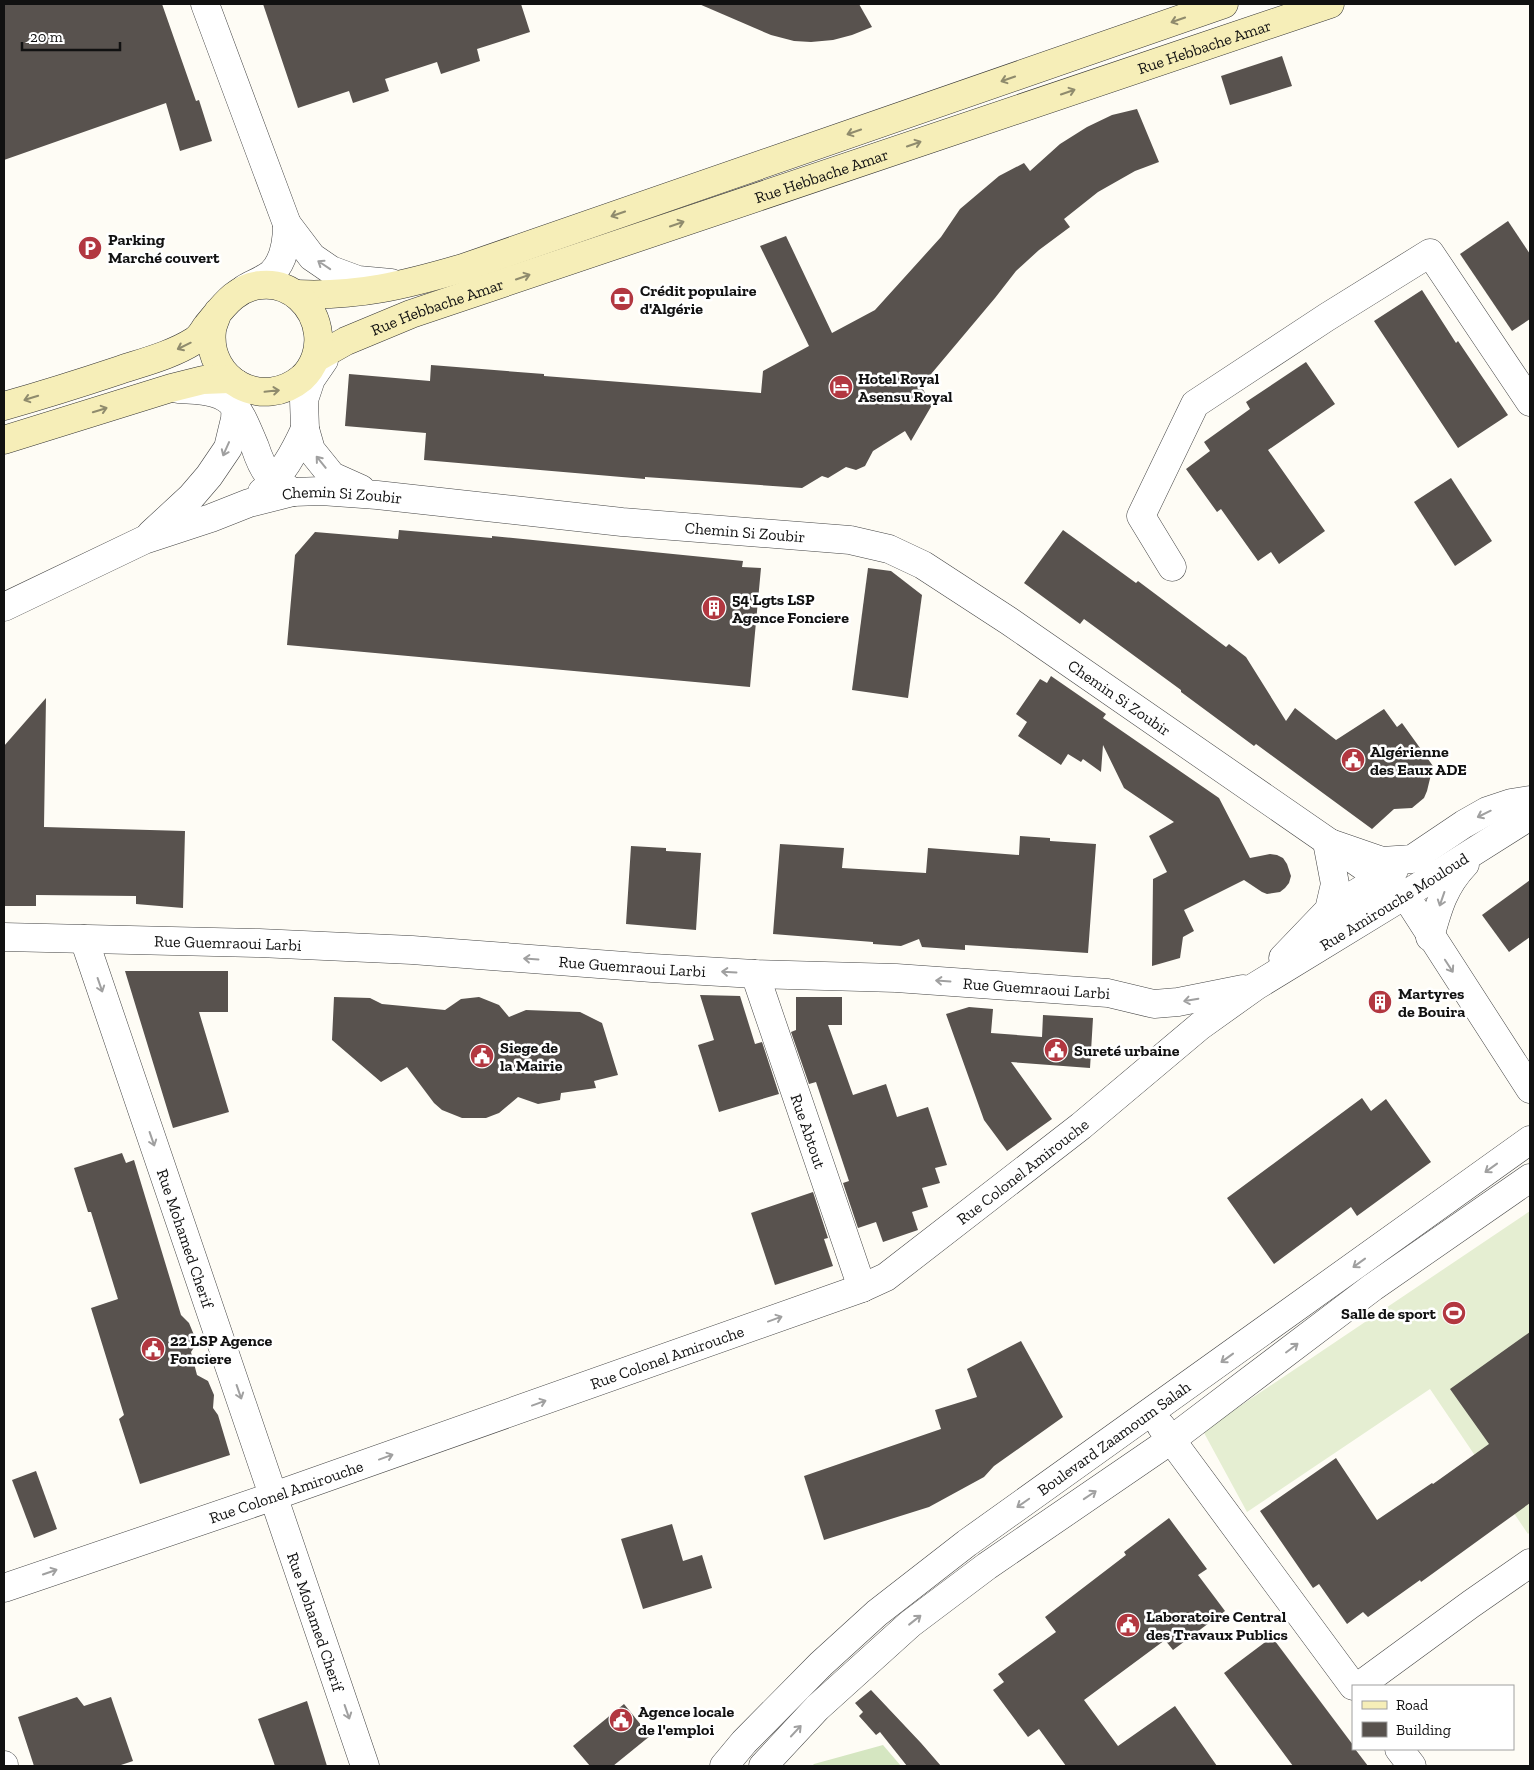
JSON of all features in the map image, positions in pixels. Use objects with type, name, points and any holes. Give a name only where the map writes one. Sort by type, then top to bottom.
[{"type":"main road","name":"Rue Hebbache Amar","points":[[296,294],[324,295],[370,291],[404,285],[463,268],[1224,4]]},
{"type":"main road","name":"Rue Hebbache Amar","points":[[309,377],[342,343],[411,314],[1330,4]]},
{"type":"main road","points":[[4,406],[174,351],[196,340],[229,298],[244,289],[262,285],[280,286],[296,294],[309,306],[317,323],[319,340],[309,377],[281,390],[234,390],[203,380],[171,388],[4,440]]},
{"type":"main road","points":[[218,312],[212,329],[212,347],[218,365],[234,390]]},
{"type":"street","points":[[205,4],[287,224],[312,257],[331,270],[358,280],[404,285]]},
{"type":"street","points":[[244,289],[272,272],[282,257],[287,238],[287,224]]},
{"type":"street","points":[[1172,567],[1141,516],[1195,404],[1327,317],[1430,253],[1530,402]]},
{"type":"street","points":[[4,607],[144,540],[211,518],[249,503],[284,486],[295,451],[305,429],[309,377],[311,379],[322,362],[342,343]]},
{"type":"street","points":[[234,390],[260,459],[268,474],[284,486]]},
{"type":"street","points":[[144,540],[190,497],[228,448],[235,419],[234,390]]},
{"type":"street","points":[[305,429],[311,450],[332,476],[377,495]]},
{"type":"street","name":"Chemin Si Zoubir","points":[[284,486],[622,522],[850,540],[889,549],[923,565],[1009,621],[1405,895]]},
{"type":"street","points":[[1256,986],[1330,910],[1487,811],[1530,800]]},
{"type":"street","name":"Rue Amirouche Mouloud","points":[[1256,986],[1530,816]]},
{"type":"street","points":[[1330,910],[1335,884],[1327,842],[1382,861],[1412,859]]},
{"type":"street","points":[[1430,937],[1444,892],[1455,874],[1481,847]]},
{"type":"street","points":[[1405,895],[1430,937],[1530,1089]]},
{"type":"street","name":"Rue Guemraoui Larbi","points":[[4,937],[259,943],[412,950],[755,974],[896,978],[1108,993],[1154,1004],[1178,1002],[1256,986]]},
{"type":"street","name":"Rue Mohamed Cherif","points":[[84,938],[365,1766]]},
{"type":"street","name":"Rue Abtout","points":[[755,974],[862,1288]]},
{"type":"street","name":"Rue Colonel Amirouche","points":[[4,1588],[274,1496],[862,1288],[886,1277],[1081,1126],[1200,1026],[1256,986]]},
{"type":"street","name":"Boulevard Zaamoum Salah","points":[[724,1766],[744,1742],[821,1664],[877,1612],[968,1543],[1529,1137]]},
{"type":"street","name":"Boulevard Zaamoum Salah","points":[[763,1766],[817,1708],[910,1624],[987,1566],[1171,1440],[1373,1287],[1530,1178]]},
{"type":"street","points":[[1151,1412],[1352,1685]]},
{"type":"street","points":[[1361,1685],[1530,1563]]},
{"type":"street","points":[[714,1766],[744,1742]]},
{"type":"street","points":[[1400,1750],[1412,1766]]},
{"type":"green space","name":"Salle de sport","points":[[1530,1211],[1530,1532],[1528,1534],[1430,1389],[1247,1512],[1203,1431]]},
{"type":"green space","points":[[883,1745],[901,1766],[812,1766],[814,1764]]},
{"type":"building","points":[[4,4],[162,4],[196,101],[199,100],[212,141],[180,151],[166,103],[4,160]]},
{"type":"building","points":[[263,4],[521,4],[530,32],[477,49],[480,61],[441,74],[437,62],[385,79],[389,91],[353,103],[349,91],[298,108]]},
{"type":"building","points":[[699,4],[859,4],[872,27],[833,40],[794,41],[771,35]]},
{"type":"building","points":[[1282,56],[1292,86],[1230,105],[1221,76]]},
{"type":"building","points":[[1137,109],[1159,162],[1135,171],[1098,192],[1064,219],[1070,227],[1039,250],[1016,271],[921,386],[932,405],[911,441],[905,431],[873,451],[865,466],[856,470],[846,467],[828,478],[822,476],[802,488],[645,477],[645,479],[424,460],[426,433],[345,426],[349,374],[430,381],[431,365],[761,393],[763,371],[809,346],[760,246],[786,236],[832,333],[875,310],[941,237],[960,209],[999,176],[1024,163],[1030,171],[1060,144],[1087,127],[1112,115]]},
{"type":"building","points":[[1508,221],[1530,254],[1530,319],[1512,331],[1460,254]]},
{"type":"building","points":[[1422,290],[1456,343],[1458,341],[1508,415],[1458,448],[1374,321]]},
{"type":"building","points":[[1306,362],[1335,404],[1268,450],[1325,531],[1279,564],[1271,552],[1258,561],[1221,509],[1217,512],[1186,469],[1210,451],[1204,442],[1250,409],[1246,402]]},
{"type":"building","points":[[1451,478],[1492,541],[1455,566],[1414,502]]},
{"type":"building","name":"54 Lgts LSP Agence Fonciere","points":[[399,530],[492,538],[492,536],[743,561],[742,567],[761,568],[750,687],[287,645],[295,555],[315,532],[398,539]]},
{"type":"building","points":[[1063,530],[1136,583],[1138,581],[1226,647],[1229,644],[1246,657],[1286,721],[1295,708],[1336,740],[1384,709],[1397,727],[1402,723],[1433,766],[1424,798],[1412,808],[1394,809],[1372,829],[1256,744],[1254,746],[1084,619],[1080,624],[1024,583]]},
{"type":"building","points":[[868,568],[891,571],[922,595],[908,698],[852,690]]},
{"type":"building","points":[[1051,676],[1106,714],[1103,718],[1219,798],[1250,858],[1270,854],[1283,858],[1291,876],[1285,888],[1280,892],[1267,894],[1244,880],[1184,910],[1194,931],[1183,937],[1180,958],[1152,966],[1153,879],[1167,872],[1149,836],[1174,822],[1124,788],[1103,745],[1101,772],[1083,759],[1081,762],[1068,754],[1061,765],[1018,736],[1027,722],[1016,714],[1040,679],[1047,683]]},
{"type":"building","points":[[46,698],[44,827],[185,831],[183,908],[136,904],[136,896],[36,895],[36,906],[4,906],[4,746]]},
{"type":"building","points":[[1020,836],[1050,838],[1050,841],[1096,844],[1088,953],[965,945],[965,950],[922,947],[919,939],[901,946],[773,934],[780,844],[844,848],[842,868],[926,873],[928,848],[1019,855]]},
{"type":"building","points":[[631,846],[701,853],[696,930],[626,924]]},
{"type":"building","points":[[1530,880],[1530,937],[1509,952],[1482,915]]},
{"type":"building","points":[[125,971],[228,971],[228,1012],[199,1012],[229,1112],[173,1128]]},
{"type":"building","points":[[700,995],[740,996],[755,1044],[762,1042],[779,1094],[719,1112],[698,1045],[714,1040]]},
{"type":"building","name":"Siege de la Mairie","points":[[334,997],[370,998],[382,1004],[445,1010],[461,999],[479,997],[499,1005],[509,1017],[526,1010],[580,1012],[602,1023],[618,1075],[594,1081],[596,1088],[561,1093],[560,1100],[538,1104],[518,1097],[499,1113],[486,1118],[462,1118],[442,1110],[434,1103],[407,1067],[381,1082],[332,1040]]},
{"type":"building","points":[[796,997],[842,997],[842,1025],[828,1025],[853,1095],[886,1084],[897,1117],[928,1107],[947,1165],[935,1168],[940,1183],[922,1188],[928,1207],[912,1212],[918,1230],[883,1242],[876,1222],[858,1228],[843,1183],[849,1181],[816,1082],[809,1084],[791,1032],[796,1030]]},
{"type":"building","points":[[969,1007],[993,1009],[991,1033],[1042,1037],[1043,1015],[1093,1018],[1090,1068],[1011,1062],[1052,1119],[1007,1151],[984,1120],[946,1014]]},
{"type":"building","points":[[1362,1098],[1371,1111],[1386,1099],[1431,1162],[1357,1216],[1351,1207],[1274,1264],[1227,1198]]},
{"type":"building","points":[[122,1153],[126,1163],[134,1160],[181,1315],[189,1323],[194,1335],[195,1346],[191,1352],[197,1375],[208,1381],[214,1395],[213,1408],[218,1415],[230,1455],[140,1484],[119,1419],[124,1415],[91,1308],[118,1299],[91,1212],[88,1212],[74,1168]]},
{"type":"building","points":[[813,1192],[828,1238],[824,1239],[833,1266],[775,1285],[751,1213]]},
{"type":"building","points":[[1530,1332],[1530,1503],[1421,1582],[1420,1580],[1368,1617],[1363,1612],[1347,1624],[1319,1584],[1313,1588],[1260,1511],[1336,1458],[1377,1520],[1433,1484],[1489,1444],[1450,1389]]},
{"type":"building","points":[[1021,1341],[1063,1417],[994,1466],[984,1477],[929,1507],[824,1540],[804,1476],[941,1429],[935,1410],[977,1397],[967,1369]]},
{"type":"building","points":[[36,1471],[57,1529],[34,1538],[12,1480]]},
{"type":"building","name":"Laboratoire Central des Travaux Publics","points":[[1169,1518],[1207,1569],[1198,1575],[1225,1611],[1173,1650],[1165,1640],[1084,1700],[1118,1746],[1175,1706],[1217,1766],[1066,1766],[1039,1729],[1028,1737],[993,1690],[1004,1682],[998,1674],[1056,1632],[1045,1617],[1126,1555],[1124,1552]]},
{"type":"building","points":[[672,1524],[683,1561],[702,1555],[712,1588],[643,1609],[621,1539]]},
{"type":"building","points":[[1272,1637],[1352,1744],[1352,1750],[1356,1750],[1368,1766],[1293,1766],[1224,1673]]},
{"type":"building","points":[[871,1690],[941,1766],[907,1766],[880,1732],[876,1735],[859,1716],[863,1712],[855,1703]]},
{"type":"building","points":[[77,1697],[84,1706],[111,1697],[133,1761],[118,1766],[34,1766],[18,1717]]},
{"type":"building","points":[[307,1701],[327,1766],[275,1766],[258,1719]]},
{"type":"building","name":"Agence locale de l'emploi","points":[[624,1704],[650,1736],[613,1766],[590,1766],[573,1746]]},
{"type":"place","name":"Parking Marché couvert","points":[[90,248]]},
{"type":"place","name":"Crédit populaire d'Algérie","points":[[622,299]]},
{"type":"place","name":"Hotel Royal Asensu Royal","points":[[841,387]]},
{"type":"place","name":"54 Lgts LSP Agence Fonciere","points":[[714,608]]},
{"type":"place","name":"Algérienne des Eaux ADE","points":[[1353,760]]},
{"type":"place","name":"Martyres de Bouira","points":[[1380,1002]]},
{"type":"place","name":"Sureté urbaine","points":[[1056,1050]]},
{"type":"place","name":"Siege de la Mairie","points":[[482,1056]]},
{"type":"place","name":"Salle de sport","points":[[1454,1313]]},
{"type":"place","name":"22 LSP Agence Fonciere","points":[[153,1349]]},
{"type":"place","name":"Laboratoire Central des Travaux Publics","points":[[1128,1625]]},
{"type":"place","name":"Agence locale de l'emploi","points":[[621,1720]]}]
